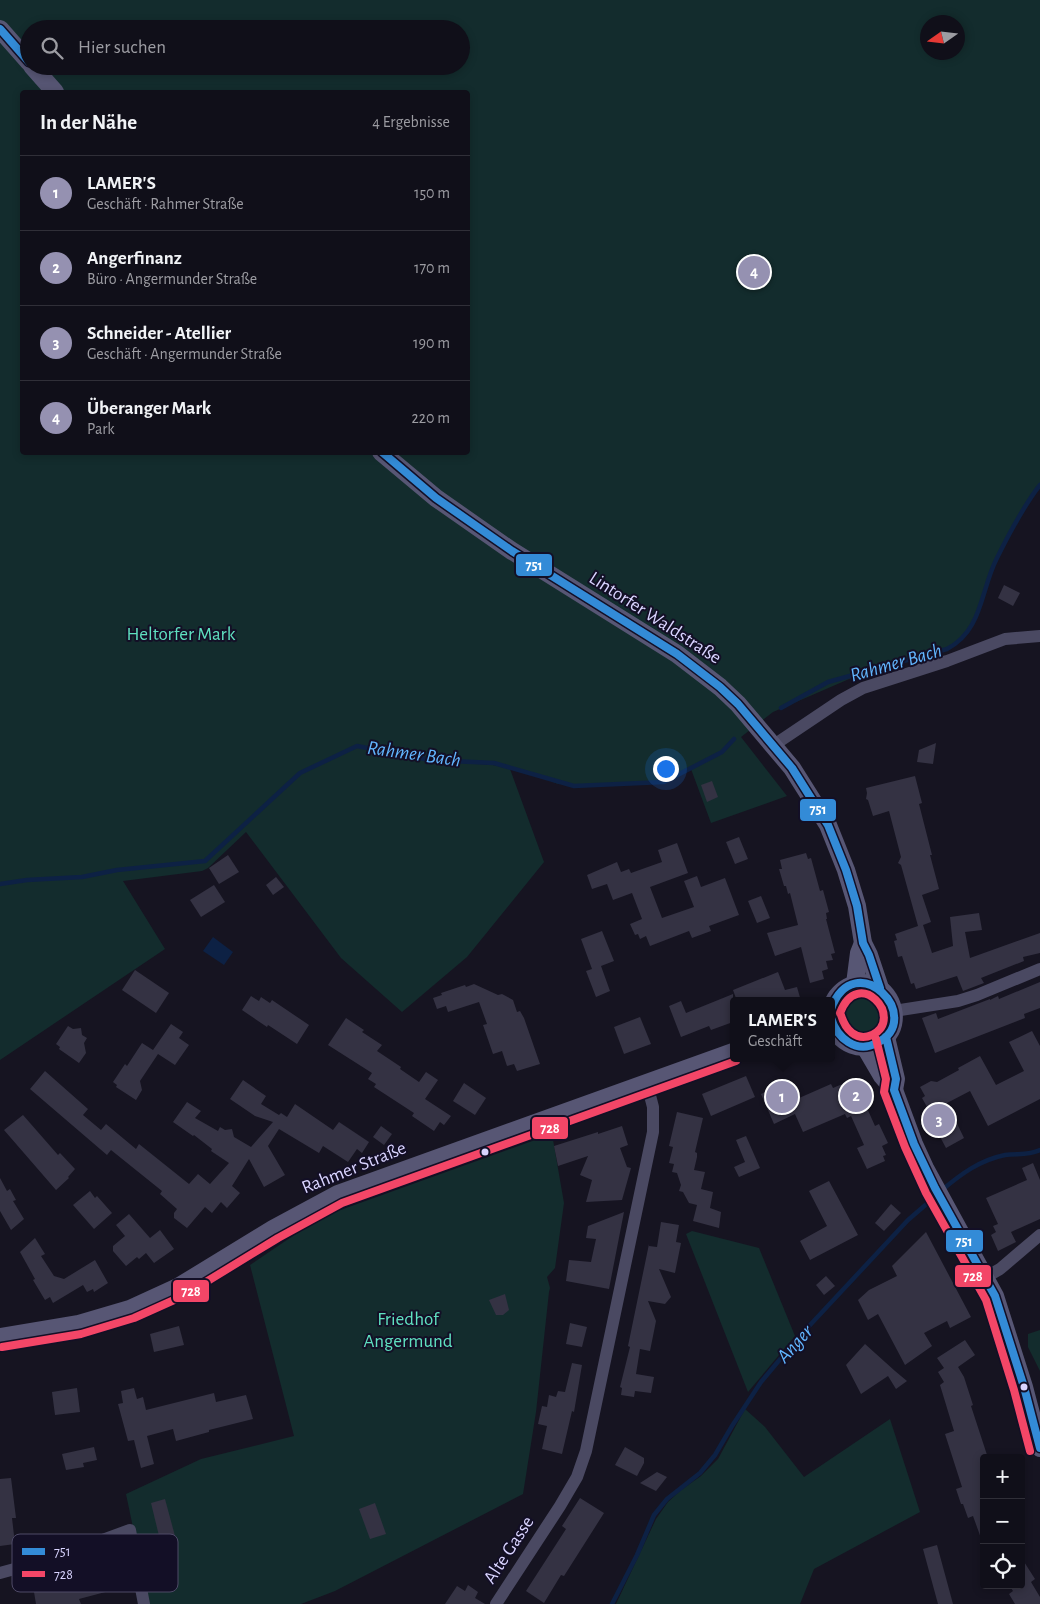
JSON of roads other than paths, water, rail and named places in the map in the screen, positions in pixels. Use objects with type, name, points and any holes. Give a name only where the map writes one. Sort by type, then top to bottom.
[{"type":"main road","points":[[0,29],[20,52]]},
{"type":"main road","points":[[40,75],[53,90]]},
{"type":"main road","name":"Lintorfer Waldstraße","points":[[385,455],[436,498],[512,551],[651,637],[697,668],[738,704],[792,768],[811,796],[835,840],[857,906],[863,943],[880,988],[892,1002],[894,1011]]},
{"type":"main road","points":[[855,984],[859,953],[863,943]]},
{"type":"main road","points":[[835,999],[844,988],[855,984],[872,984],[880,988]]},
{"type":"main road","points":[[835,1031],[848,1043],[865,1047],[877,1043],[886,1037],[893,1021],[894,1011]]},
{"type":"main road","points":[[886,1037],[896,1079],[894,1090]]},
{"type":"main road","points":[[865,1047],[882,1076],[894,1090],[925,1168],[986,1277],[1002,1314],[1040,1448]]},
{"type":"main road","name":"Rahmer Straße","points":[[0,1337],[79,1324],[150,1302],[178,1288],[281,1224],[338,1194],[730,1053]]},
{"type":"street","points":[[774,745],[841,700],[863,688],[947,661],[1005,639],[1040,636]]},
{"type":"street","points":[[894,1011],[958,1001],[1040,969]]},
{"type":"street","name":"Alte Gasse","points":[[496,1604],[578,1477],[586,1451],[653,1132],[653,1107],[647,1084]]},
{"type":"street","points":[[986,1277],[1000,1269],[1040,1235]]},
{"type":"street","points":[[119,1534],[130,1530],[131,1534]]},
{"type":"water","points":[[213,937],[233,952],[224,965],[203,951]]},
{"type":"waterway","name":"Rahmer Bach","points":[[781,708],[828,682],[947,649],[959,641],[974,621],[991,571],[1006,540],[1040,485]]},
{"type":"waterway","name":"Rahmer Bach","points":[[0,884],[27,880],[82,877],[117,870],[205,861],[300,773],[357,746],[430,760],[494,763],[574,786],[664,782],[722,752],[734,739]]},
{"type":"waterway","name":"Anger","points":[[942,1190],[964,1173],[987,1160],[1005,1155],[1027,1154],[1040,1150]]},
{"type":"waterway","name":"Anger","points":[[612,1604],[637,1555],[654,1515],[667,1499],[700,1473],[715,1455],[761,1382],[797,1339],[908,1220],[937,1195]]},
{"type":"place","name":"Überanger Mark","points":[[754,272]]},
{"type":"place","name":"Angerfinanz","points":[[856,1096]]},
{"type":"place","name":"LAMER'S","points":[[782,1097]]},
{"type":"place","name":"Schneider - Atellier","points":[[939,1120]]},
{"type":"park label","name":"Heltorfer Mark","points":[[181,634]]},
{"type":"park label","name":"Friedhof Angermund","points":[[408,1330]]}]
